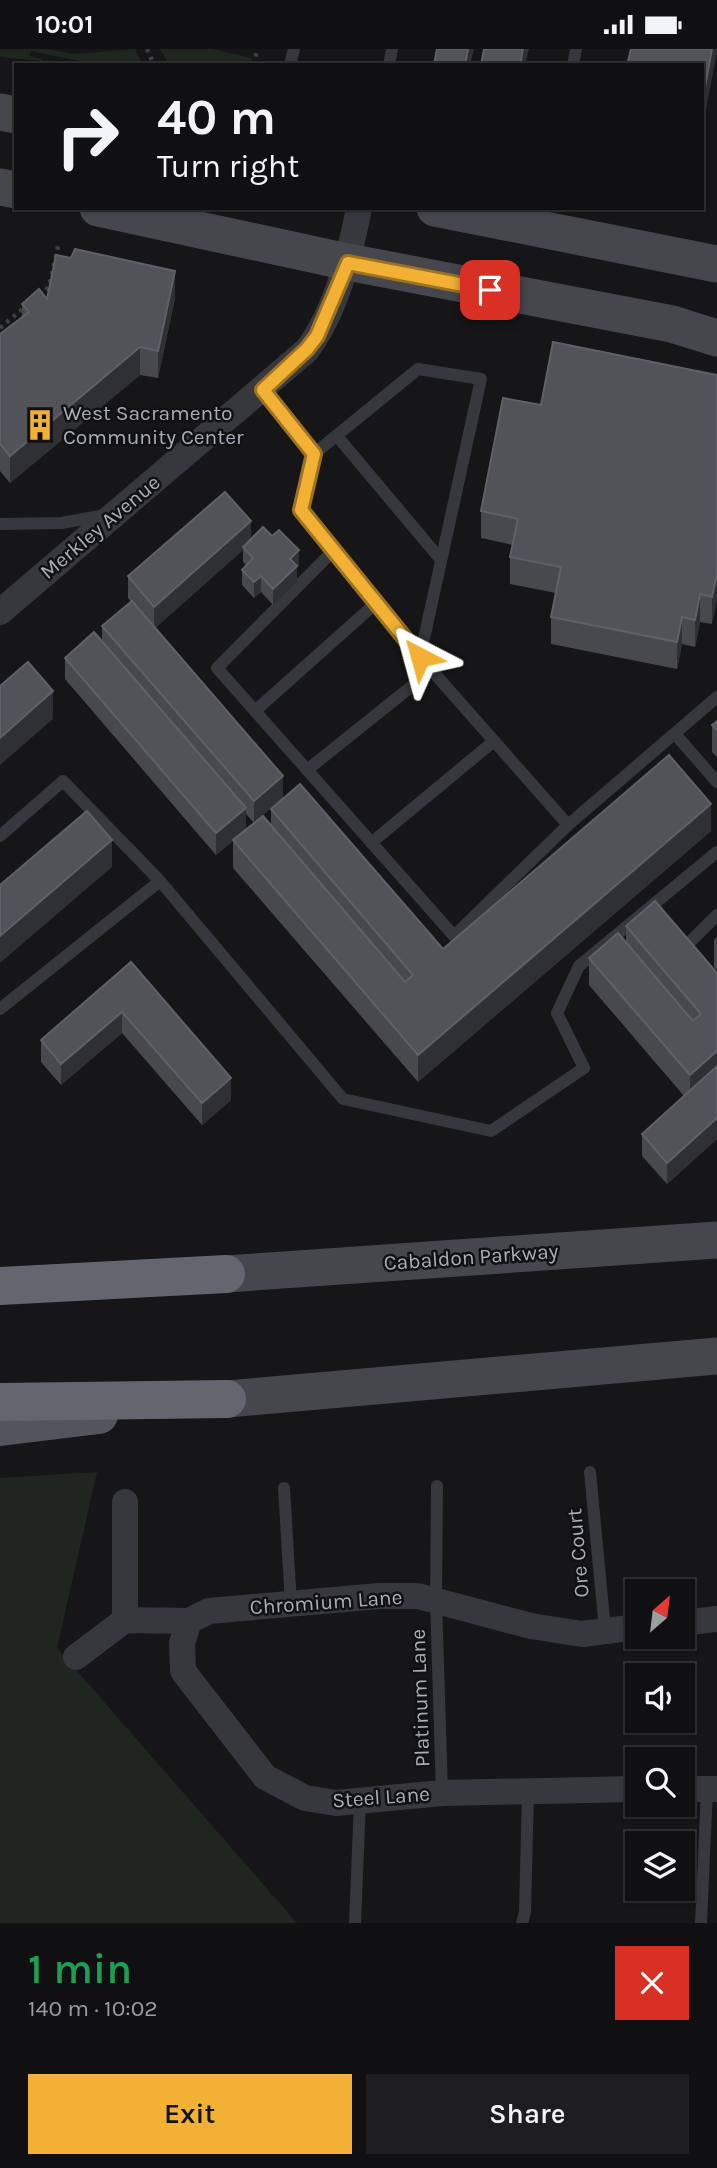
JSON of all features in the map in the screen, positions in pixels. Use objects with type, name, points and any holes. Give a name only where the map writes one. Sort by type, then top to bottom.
[{"type":"highway","points":[[0,1286],[226,1274]]},
{"type":"highway","points":[[0,1402],[227,1399]]},
{"type":"main road","points":[[107,210],[348,263],[672,324],[717,338]]},
{"type":"main road","points":[[448,210],[542,224],[717,263]]},
{"type":"main road","name":"Cabaldon Parkway","points":[[226,1274],[717,1240]]},
{"type":"main road","points":[[0,1267],[226,1274]]},
{"type":"main road","points":[[0,1426],[227,1399],[717,1356]]},
{"type":"street","name":"Merkley Avenue","points":[[0,612],[263,390],[307,349],[317,336],[348,263],[359,210]]},
{"type":"street","points":[[76,1657],[125,1620],[125,1503]]},
{"type":"street","name":"Chromium Lane","points":[[125,1620],[189,1621],[209,1611],[379,1596],[418,1596],[531,1626],[582,1634],[625,1628]]},
{"type":"street","points":[[695,1622],[717,1619]]},
{"type":"street","name":"Steel Lane","points":[[189,1621],[182,1643],[183,1671],[265,1776],[305,1798],[336,1803],[442,1793],[625,1789]]},
{"type":"lane","points":[[420,657],[481,379],[418,369],[314,454],[301,510],[420,657],[568,825]]},
{"type":"lane","points":[[263,390],[314,454]]},
{"type":"lane","points":[[337,436],[441,560]]},
{"type":"lane","points":[[0,524],[62,523],[116,514]]},
{"type":"lane","points":[[334,550],[217,668],[454,936],[568,825],[717,697]]},
{"type":"lane","points":[[256,711],[376,603]]},
{"type":"lane","points":[[307,770],[432,670]]},
{"type":"lane","points":[[674,734],[717,782]]},
{"type":"lane","points":[[371,843],[494,741]]},
{"type":"lane","points":[[0,836],[63,781],[160,881],[343,1099],[491,1131],[584,1068],[557,1013],[579,966],[717,852]]},
{"type":"lane","points":[[0,1009],[160,881]]},
{"type":"lane","points":[[701,963],[686,946],[717,915]]},
{"type":"lane","name":"Ore Court","points":[[590,1472],[605,1630]]},
{"type":"lane","name":"Platinum Lane","points":[[437,1486],[436,1601],[442,1793]]},
{"type":"lane","points":[[284,1488],[291,1603]]},
{"type":"lane","points":[[701,1923],[702,1789]]},
{"type":"lane","points":[[522,1923],[525,1912],[527,1791]]},
{"type":"lane","points":[[355,1923],[360,1801]]},
{"type":"path","points":[[0,328],[49,287],[59,242]]},
{"type":"shaded area","points":[[0,49],[47,49],[75,54],[135,49],[142,63],[88,63],[31,51],[30,56],[42,59],[41,61],[0,57]]},
{"type":"shaded area","points":[[160,49],[212,49],[252,58],[251,63],[168,63]]},
{"type":"shaded area","points":[[97,1472],[57,1648],[297,1923],[0,1923],[0,1478]]},
{"type":"building","points":[[437,49],[468,49],[465,63],[434,63]]},
{"type":"building","points":[[484,49],[523,49],[520,63],[481,63]]},
{"type":"building","points":[[631,49],[712,49],[704,92],[704,63],[628,63]]},
{"type":"building","name":"West Sacramento Community Center","points":[[75,249],[175,271],[158,351],[140,347],[10,456],[0,444],[0,334],[29,312],[22,304],[39,289],[47,299],[56,255],[71,258]]},
{"type":"building","points":[[553,342],[717,375],[717,574],[712,597],[700,594],[695,620],[682,617],[677,642],[551,617],[561,567],[510,557],[518,519],[481,511],[503,398],[541,405]]},
{"type":"building","points":[[225,492],[251,521],[154,607],[128,576]]},
{"type":"building","points":[[263,527],[272,536],[279,530],[299,550],[290,559],[297,566],[273,589],[261,576],[254,582],[242,570],[253,558],[243,547]]},
{"type":"building","points":[[132,601],[283,776],[254,801],[102,626]]},
{"type":"building","points":[[94,632],[246,808],[216,833],[65,658]]},
{"type":"building","points":[[28,662],[53,691],[0,738],[0,686]]},
{"type":"building","points":[[669,755],[711,804],[418,1055],[233,840],[263,816],[405,982],[413,975],[271,809],[300,784],[443,949]]},
{"type":"building","points":[[87,811],[112,840],[0,936],[0,885]]},
{"type":"building","points":[[655,901],[717,973],[717,1051],[690,1075],[589,958],[618,933],[693,1021],[701,1014],[626,926]]},
{"type":"building","points":[[131,962],[231,1078],[202,1103],[122,1012],[61,1064],[41,1040]]},
{"type":"building","points":[[717,1066],[717,1118],[667,1163],[642,1134]]},
{"type":"place","name":"West Sacramento Community Center","points":[[40,425]]},
{"type":"route","points":[[420,657],[301,510],[314,454],[263,390],[307,349],[317,336],[348,263],[490,290]]}]
